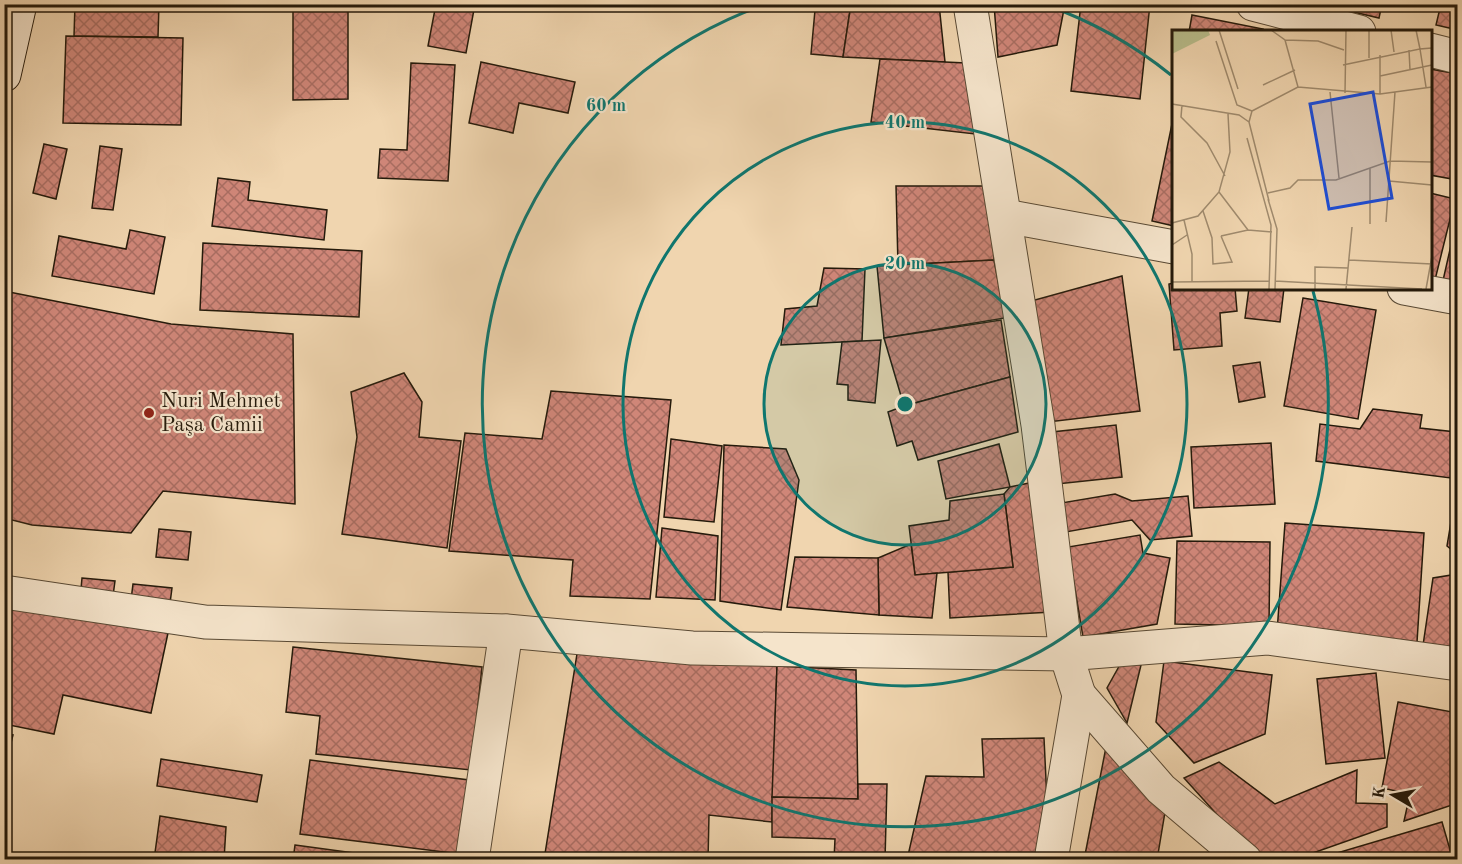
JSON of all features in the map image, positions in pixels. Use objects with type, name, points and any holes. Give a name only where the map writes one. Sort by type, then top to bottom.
[{"type":"street","points":[[4,75],[20,4]]},
{"type":"street","points":[[970,4],[1038,425],[1066,654],[1079,695],[1161,789],[1245,860]]},
{"type":"street","points":[[1253,4],[1351,30]]},
{"type":"street","points":[[1432,50],[1458,57]]},
{"type":"street","points":[[1005,216],[1172,247]]},
{"type":"street","points":[[1415,290],[1458,298]]},
{"type":"street","points":[[4,592],[204,622],[506,631],[692,648],[1066,654],[1267,638],[1458,664]]},
{"type":"street","points":[[472,860],[506,631]]},
{"type":"street","points":[[1051,860],[1079,695]]},
{"type":"building","points":[[75,4],[159,4],[158,37],[74,36]]},
{"type":"building","points":[[293,4],[348,4],[348,99],[293,100]]},
{"type":"building","points":[[436,4],[475,4],[466,53],[428,46]]},
{"type":"building","points":[[796,4],[851,4],[843,57],[811,54],[815,10]]},
{"type":"building","points":[[851,4],[939,4],[945,62],[843,57]]},
{"type":"building","points":[[994,4],[1065,4],[1057,45],[998,57]]},
{"type":"building","points":[[1081,4],[1150,4],[1140,99],[1071,91]]},
{"type":"building","points":[[1320,4],[1382,4],[1379,18]]},
{"type":"building","points":[[1441,4],[1458,4],[1458,30],[1436,25]]},
{"type":"building","points":[[1192,15],[1263,29],[1263,30],[1189,30]]},
{"type":"building","points":[[66,36],[183,38],[181,125],[63,123]]},
{"type":"building","points":[[880,59],[966,63],[975,134],[871,122]]},
{"type":"building","points":[[481,62],[575,82],[568,113],[519,103],[513,133],[469,123]]},
{"type":"building","points":[[411,63],[455,65],[448,181],[378,178],[380,149],[407,150]]},
{"type":"building","points":[[1432,69],[1458,74],[1458,180],[1432,175]]},
{"type":"building","points":[[1172,124],[1172,226],[1152,221]]},
{"type":"building","points":[[44,144],[67,149],[56,199],[33,193]]},
{"type":"building","points":[[100,146],[122,149],[113,210],[92,208]]},
{"type":"building","points":[[218,178],[250,182],[248,200],[327,210],[324,240],[212,226]]},
{"type":"building","points":[[896,186],[990,186],[994,260],[898,265]]},
{"type":"building","points":[[1432,193],[1455,199],[1432,288]]},
{"type":"building","points":[[1458,214],[1458,288],[1442,285]]},
{"type":"building","points":[[130,230],[165,237],[154,294],[52,276],[59,236],[126,249]]},
{"type":"building","points":[[203,243],[362,251],[359,317],[200,310]]},
{"type":"building","points":[[994,260],[1005,318],[884,338],[877,266]]},
{"type":"building","points":[[824,268],[865,269],[862,341],[781,345],[785,309],[817,306]]},
{"type":"building","points":[[1122,276],[1140,411],[1048,422],[1024,303]]},
{"type":"building","points":[[1172,283],[1172,290],[1235,290],[1237,311],[1220,313],[1222,346],[1174,350],[1169,284]]},
{"type":"building","points":[[1249,290],[1284,290],[1280,322],[1245,318]]},
{"type":"building","name":"Nuri Mehmet Paşa Camii","points":[[4,291],[171,324],[293,334],[295,504],[163,491],[131,533],[32,525],[4,518]]},
{"type":"building","points":[[1303,298],[1376,310],[1358,419],[1284,406]]},
{"type":"building","points":[[1001,320],[1010,377],[904,406],[884,338]]},
{"type":"building","points":[[881,340],[875,403],[848,400],[848,385],[837,384],[842,342]]},
{"type":"building","points":[[1260,362],[1265,397],[1239,402],[1233,366]]},
{"type":"building","points":[[404,373],[422,402],[419,437],[461,441],[447,548],[342,534],[357,437],[351,392]]},
{"type":"building","points":[[1010,377],[1018,432],[918,460],[912,441],[897,446],[888,412]]},
{"type":"building","points":[[551,391],[671,400],[650,599],[570,596],[573,560],[449,551],[465,433],[542,439]]},
{"type":"building","points":[[1373,409],[1422,415],[1420,428],[1456,432],[1451,478],[1316,461],[1320,424],[1360,429]]},
{"type":"building","points":[[1116,425],[1122,477],[1057,484],[1052,432]]},
{"type":"building","points":[[671,439],[722,446],[714,522],[664,517]]},
{"type":"building","points":[[1271,443],[1275,504],[1194,508],[1191,447]]},
{"type":"building","points":[[999,444],[1010,487],[946,499],[938,461]]},
{"type":"building","points":[[724,445],[786,449],[799,480],[781,610],[720,601]]},
{"type":"building","points":[[1034,482],[1052,612],[950,618],[948,572],[1013,567],[1004,494],[1010,487]]},
{"type":"building","points":[[1458,486],[1458,555],[1447,546]]},
{"type":"building","points":[[1004,494],[1013,567],[915,575],[909,526],[949,520],[950,501]]},
{"type":"building","points":[[1115,494],[1132,501],[1188,496],[1192,536],[1150,540],[1132,520],[1066,532],[1061,503]]},
{"type":"building","points":[[1285,523],[1424,533],[1417,642],[1277,632]]},
{"type":"building","points":[[662,528],[718,536],[715,600],[656,597]]},
{"type":"building","points":[[159,529],[191,532],[188,560],[156,557]]},
{"type":"building","points":[[1140,535],[1143,553],[1170,558],[1157,624],[1083,637],[1068,547]]},
{"type":"building","points":[[1177,541],[1270,542],[1269,626],[1175,624]]},
{"type":"building","points":[[911,544],[915,575],[937,573],[932,618],[879,615],[878,558]]},
{"type":"building","points":[[795,557],[878,558],[879,615],[787,607]]},
{"type":"building","points":[[1458,574],[1458,657],[1422,652],[1433,578]]},
{"type":"building","points":[[82,578],[115,581],[112,603],[80,600]]},
{"type":"building","points":[[133,584],[172,588],[169,611],[130,608]]},
{"type":"building","points":[[4,599],[168,633],[151,713],[63,695],[54,734],[4,724]]},
{"type":"building","points":[[293,647],[482,667],[471,770],[316,754],[320,716],[286,712]]},
{"type":"building","points":[[577,654],[777,666],[772,822],[709,815],[708,860],[544,860]]},
{"type":"building","points":[[1122,661],[1141,665],[1127,723],[1107,688]]},
{"type":"building","points":[[1164,661],[1272,675],[1265,734],[1194,763],[1156,722]]},
{"type":"building","points":[[777,666],[856,670],[858,799],[772,797]]},
{"type":"building","points":[[1376,673],[1385,758],[1326,764],[1317,679]]},
{"type":"building","points":[[1398,702],[1458,713],[1458,803],[1404,821],[1410,794],[1382,788]]},
{"type":"building","points":[[4,734],[13,735],[4,771]]},
{"type":"building","points":[[1044,738],[1048,822],[1041,860],[907,860],[926,776],[984,777],[982,739]]},
{"type":"building","points":[[1107,742],[1167,800],[1157,860],[1084,860]]},
{"type":"building","points":[[161,759],[262,775],[257,802],[157,786]]},
{"type":"building","points":[[310,760],[469,780],[460,854],[300,834]]},
{"type":"building","points":[[1219,762],[1275,804],[1357,770],[1356,803],[1387,804],[1387,827],[1293,860],[1258,860],[1184,778]]},
{"type":"building","points":[[858,784],[887,784],[885,860],[834,860],[835,839],[772,837],[772,797],[858,799]]},
{"type":"building","points":[[160,816],[226,827],[224,860],[154,860]]},
{"type":"building","points":[[1442,822],[1453,860],[1320,860],[1320,858]]},
{"type":"building","points":[[295,845],[406,860],[293,860]]},
{"type":"place","name":"Nuri Mehmet Paşa Camii","points":[[149,413]]}]
